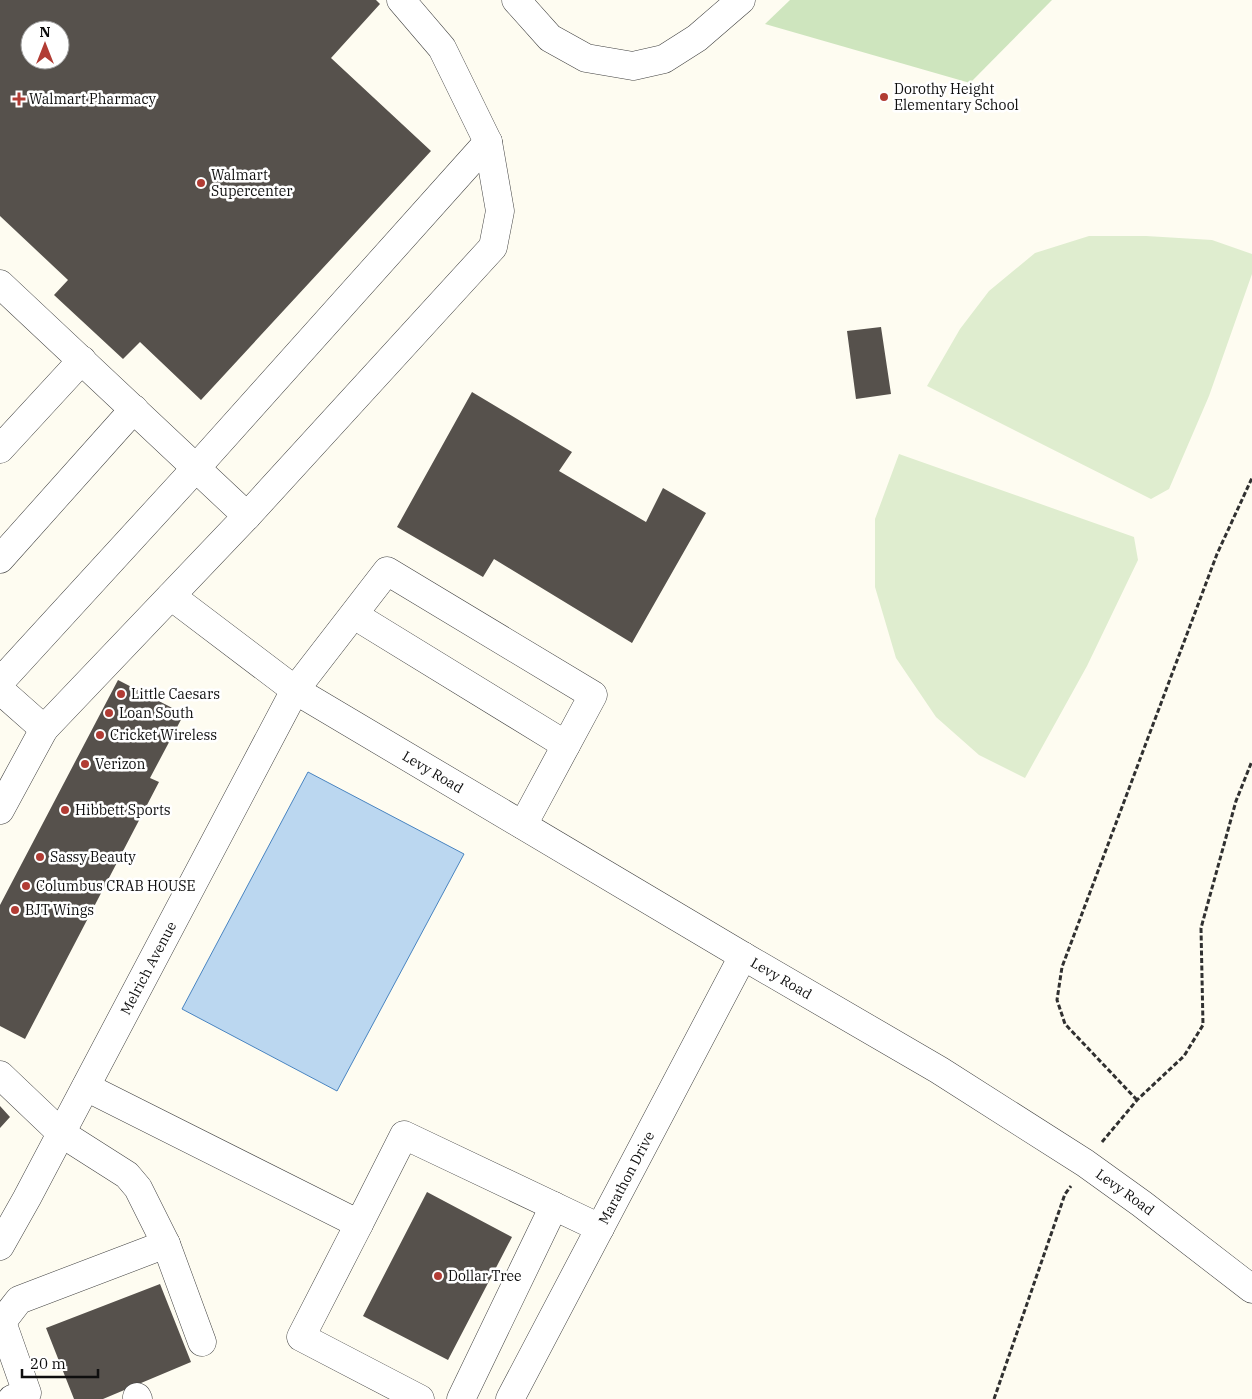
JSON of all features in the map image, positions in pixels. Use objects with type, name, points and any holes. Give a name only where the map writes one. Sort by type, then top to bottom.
[{"type":"street","points":[[0,810],[44,729],[248,516],[493,248],[500,211],[488,142],[442,48],[401,0]]},
{"type":"street","points":[[516,0],[550,38],[586,58],[633,66],[664,59],[697,38],[740,0]]},
{"type":"street","points":[[0,682],[196,468],[488,142]]},
{"type":"street","points":[[2,289],[82,360],[248,516]]},
{"type":"street","points":[[0,449],[82,360]]},
{"type":"street","points":[[0,559],[134,409]]},
{"type":"street","name":"Melrich Avenue","points":[[0,1246],[62,1133],[295,690],[387,571],[593,695],[566,745]]},
{"type":"street","name":"Levy Road","points":[[171,596],[295,690],[939,1070],[1085,1163],[1252,1289]]},
{"type":"street","points":[[354,614],[566,745],[523,825]]},
{"type":"street","points":[[0,690],[44,729]]},
{"type":"street","name":"Marathon Drive","points":[[520,1396],[600,1228],[743,956]]},
{"type":"street","points":[[0,1075],[62,1133],[128,1174],[138,1188],[166,1244],[202,1342]]},
{"type":"street","points":[[86,1087],[359,1224]]},
{"type":"street","points":[[420,1399],[301,1337],[404,1135],[600,1228]]},
{"type":"street","points":[[461,1399],[554,1206]]},
{"type":"street","points":[[12,1399],[27,1393],[1,1322],[19,1300],[166,1244]]},
{"type":"path","points":[[1136,1100],[1065,1024],[1057,1000],[1062,967],[1217,554],[1252,478]]},
{"type":"path","points":[[994,1399],[1065,1194],[1085,1163],[1136,1100],[1184,1056],[1203,1025],[1201,928],[1236,801],[1252,761]]},
{"type":"green space","points":[[790,0],[1052,0],[970,83],[765,24]]},
{"type":"green space","points":[[1089,236],[1146,236],[1212,240],[1252,254],[1252,274],[1209,396],[1169,489],[1151,499],[927,386],[960,329],[989,291],[1035,253]]},
{"type":"green space","points":[[899,454],[1134,537],[1138,560],[1087,666],[1025,778],[979,755],[936,717],[896,658],[875,587],[875,519]]},
{"type":"water","points":[[308,772],[464,854],[337,1091],[182,1009]]},
{"type":"building","name":"Walmart Supercenter","points":[[0,0],[376,0],[380,4],[331,58],[431,151],[201,400],[140,342],[123,359],[54,295],[68,280],[0,216]]},
{"type":"building","points":[[881,327],[891,394],[856,399],[847,331]]},
{"type":"building","points":[[472,392],[572,452],[559,471],[646,522],[663,488],[706,513],[632,643],[494,559],[483,577],[397,527]]},
{"type":"building","points":[[118,680],[184,714],[150,778],[159,782],[25,1039],[0,1026],[0,905]]},
{"type":"building","points":[[0,1106],[10,1117],[0,1128]]},
{"type":"building","name":"Dollar Tree","points":[[427,1192],[512,1237],[448,1360],[363,1316]]},
{"type":"building","points":[[160,1284],[191,1362],[103,1399],[74,1399],[46,1328]]},
{"type":"place","name":"Dorothy Height Elementary School","points":[[884,97]]},
{"type":"place","name":"Walmart Pharmacy","points":[[19,99]]},
{"type":"place","name":"Walmart Supercenter","points":[[201,183]]},
{"type":"place","name":"Little Caesars","points":[[121,694]]},
{"type":"place","name":"Loan South","points":[[109,713]]},
{"type":"place","name":"Cricket Wireless","points":[[100,735]]},
{"type":"place","name":"Verizon","points":[[85,764]]},
{"type":"place","name":"Hibbett Sports","points":[[65,810]]},
{"type":"place","name":"Sassy Beauty","points":[[40,857]]},
{"type":"place","name":"Columbus CRAB HOUSE","points":[[26,886]]},
{"type":"place","name":"BJT Wings","points":[[15,910]]},
{"type":"place","name":"Dollar Tree","points":[[438,1276]]}]
